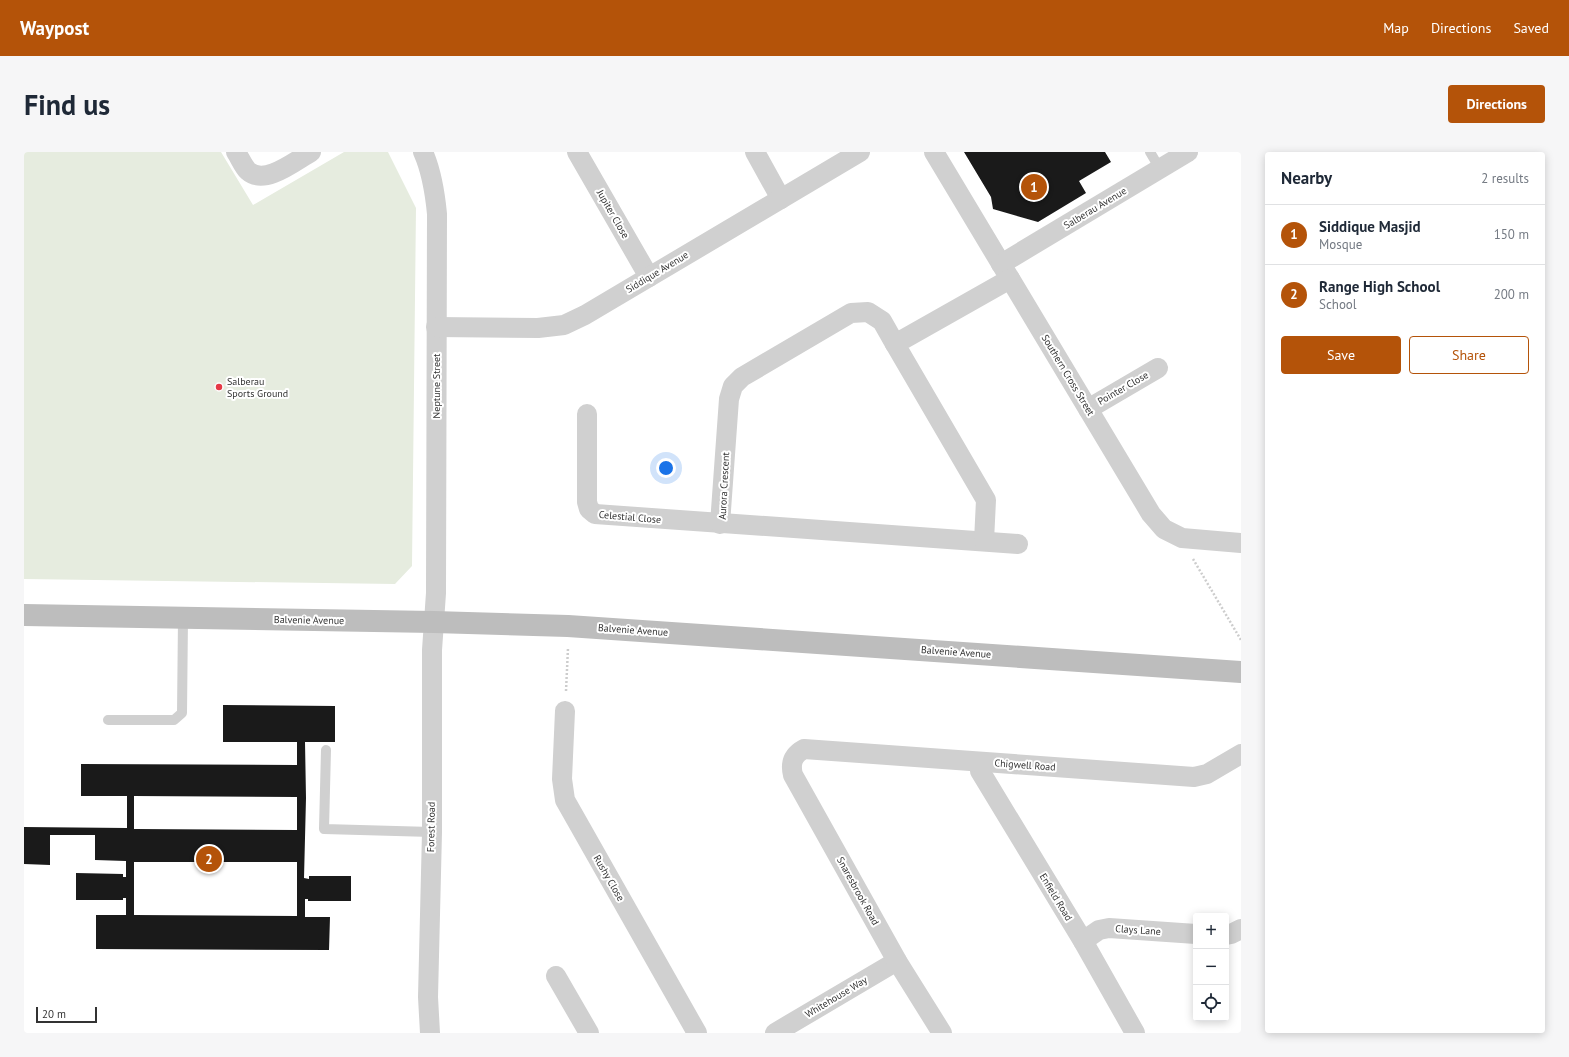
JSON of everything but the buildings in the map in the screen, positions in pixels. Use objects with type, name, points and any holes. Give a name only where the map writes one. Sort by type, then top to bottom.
[{"type":"street","points":[[236,152],[247,170],[251,173],[262,176],[273,174],[311,152]]},
{"type":"street","name":"Neptune Street","points":[[423,152],[430,170],[436,199],[436,593],[434,622]]},
{"type":"street","name":"Jupiter Close","points":[[577,152],[649,277]]},
{"type":"street","points":[[755,152],[781,199]]},
{"type":"street","name":"Siddique Avenue","points":[[436,327],[538,328],[564,325],[585,315],[860,152]]},
{"type":"street","name":"Southern Cross Street","points":[[934,152],[1151,514],[1164,529],[1182,538],[1241,542]]},
{"type":"street","name":"Salberau Avenue","points":[[1006,272],[1160,169],[1188,152]]},
{"type":"street","points":[[895,344],[1006,272]]},
{"type":"street","name":"Aurora Crescent","points":[[984,541],[986,500],[882,321],[868,312],[851,313],[742,377],[733,386],[729,399],[720,524],[1018,544]]},
{"type":"street","name":"Pointer Close","points":[[1088,409],[1158,368]]},
{"type":"street","name":"Celestial Close","points":[[587,414],[587,502],[589,509],[595,514],[720,524]]},
{"type":"street","name":"Balvenie Avenue","points":[[24,616],[434,622],[568,626],[1241,672]]},
{"type":"street","name":"Forest Road","points":[[430,1033],[428,997],[432,832],[432,650],[434,622]]},
{"type":"street","name":"Rushy Close","points":[[565,711],[562,779],[565,800],[697,1033]]},
{"type":"street","name":"Chigwell Road","points":[[804,749],[1194,777],[1207,774],[1241,754]]},
{"type":"street","name":"Snaresbrook Road","points":[[804,749],[797,753],[794,758],[791,766],[793,774],[897,961],[942,1033]]},
{"type":"street","name":"Enfield Road","points":[[981,762],[980,771],[1082,941],[1135,1033]]},
{"type":"street","name":"Clays Lane","points":[[1082,941],[1099,930],[1109,928],[1193,934]]},
{"type":"street","points":[[1229,934],[1241,929]]},
{"type":"street","name":"Whitehouse Way","points":[[775,1033],[897,961]]},
{"type":"street","points":[[556,976],[589,1033]]},
{"type":"lane","points":[[1150,152],[1160,169]]},
{"type":"lane","points":[[108,720],[174,720],[182,713],[183,618]]},
{"type":"lane","points":[[326,750],[324,829],[432,832]]},
{"type":"path","points":[[1190,552],[1241,640]]},
{"type":"path","points":[[565,711],[568,643]]},
{"type":"shaded area","name":"Salberau Sports Ground","points":[[24,152],[221,152],[253,205],[344,152],[388,152],[416,208],[412,566],[395,584],[24,579]]},
{"type":"place","name":"Siddique Masjid","points":[[1034,187]]},
{"type":"place","name":"Salberau Sports Ground","points":[[219,387]]},
{"type":"place","name":"Range High School","points":[[209,859]]}]
